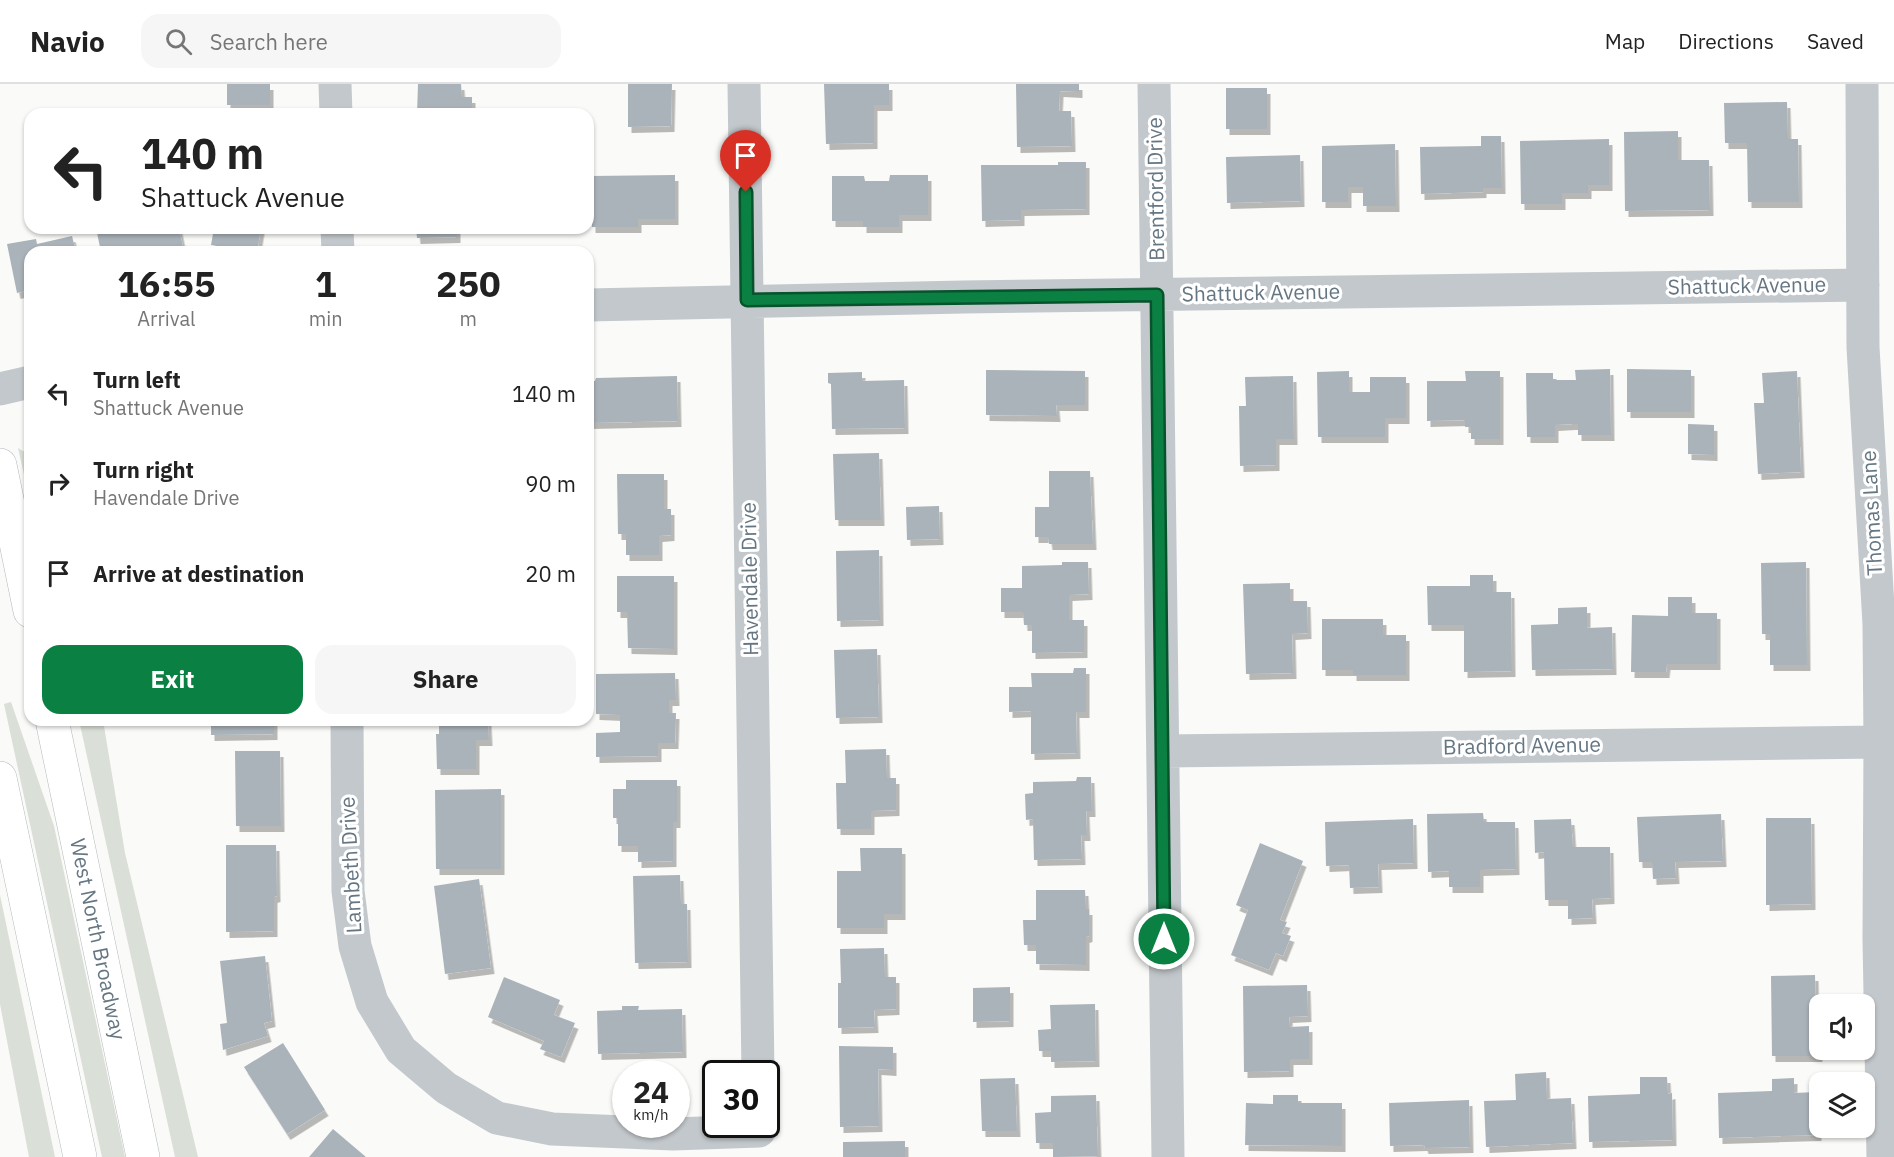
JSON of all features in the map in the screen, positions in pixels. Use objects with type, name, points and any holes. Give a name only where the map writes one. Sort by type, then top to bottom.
[{"type":"main road","points":[[0,465],[24,582]]},
{"type":"main road","name":"West North Broadway","points":[[53,726],[143,1157]]},
{"type":"main road","points":[[0,778],[80,1157]]},
{"type":"street","points":[[335,84],[336,108]]},
{"type":"street","name":"Havendale Drive","points":[[744,84],[758,1060]]},
{"type":"street","name":"Brentford Drive","points":[[1154,84],[1168,1157]]},
{"type":"street","name":"Thomas Lane","points":[[1862,84],[1863,347],[1879,624],[1879,939],[1886,1144]]},
{"type":"street","name":"Shattuck Avenue","points":[[594,305],[747,300],[1863,285]]},
{"type":"street","points":[[0,388],[24,383]]},
{"type":"street","name":"Lambeth Drive","points":[[346,726],[348,891],[354,946],[372,1002],[401,1050],[446,1088],[497,1118],[552,1129],[702,1135]]},
{"type":"street","name":"Bradford Avenue","points":[[1163,751],[1880,742]]},
{"type":"shaded area","points":[[18,448],[24,452],[24,474]]},
{"type":"shaded area","points":[[11,702],[54,826],[125,1157],[102,1157],[4,704]]},
{"type":"shaded area","points":[[80,726],[104,726],[125,853],[198,1157],[175,1157]]},
{"type":"shaded area","points":[[0,895],[55,1157],[29,1157],[0,1004]]},
{"type":"building","points":[[227,84],[270,84],[270,105],[227,105]]},
{"type":"building","points":[[418,84],[461,84],[462,97],[472,97],[472,108],[417,108]]},
{"type":"building","points":[[628,84],[672,84],[671,126],[628,127]]},
{"type":"building","points":[[824,84],[889,84],[889,105],[874,105],[874,143],[826,144]]},
{"type":"building","points":[[1016,84],[1079,84],[1079,92],[1060,91],[1059,111],[1071,111],[1072,146],[1017,147]]},
{"type":"building","points":[[1226,88],[1267,88],[1267,129],[1226,129]]},
{"type":"building","points":[[1787,102],[1788,139],[1798,139],[1799,202],[1748,202],[1747,143],[1725,143],[1724,103]]},
{"type":"building","points":[[1678,131],[1678,160],[1709,160],[1710,210],[1625,211],[1624,132]]},
{"type":"building","points":[[1481,136],[1501,136],[1502,188],[1483,188],[1483,192],[1421,194],[1420,147],[1481,146]]},
{"type":"building","points":[[1609,139],[1609,185],[1588,185],[1588,193],[1562,193],[1562,204],[1521,204],[1520,141]]},
{"type":"building","points":[[1395,144],[1396,206],[1363,206],[1363,187],[1348,187],[1348,202],[1322,202],[1322,146]]},
{"type":"building","points":[[1300,155],[1301,201],[1227,203],[1226,157]]},
{"type":"building","points":[[1058,162],[1086,162],[1086,209],[1021,210],[1021,220],[982,221],[981,165],[1058,165]]},
{"type":"building","points":[[675,175],[675,219],[638,219],[638,227],[594,227],[594,176]]},
{"type":"building","points":[[890,175],[928,175],[928,215],[899,215],[899,227],[863,227],[863,221],[832,221],[832,176],[864,176],[865,181],[889,181]]},
{"type":"building","points":[[97,234],[180,234],[183,246],[100,246]]},
{"type":"building","points":[[213,234],[260,234],[258,246],[211,245]]},
{"type":"building","points":[[417,234],[457,234],[457,237],[417,238]]},
{"type":"building","points":[[72,236],[74,246],[24,246],[24,291],[17,293],[7,244],[36,239],[37,244]]},
{"type":"building","points":[[1610,369],[1611,435],[1578,435],[1578,424],[1572,424],[1555,425],[1555,437],[1527,437],[1526,373],[1553,373],[1553,380],[1576,380],[1575,370]]},
{"type":"building","points":[[1627,369],[1691,370],[1691,412],[1627,412]]},
{"type":"building","points":[[986,370],[1085,371],[1085,405],[1056,405],[1057,416],[986,415]]},
{"type":"building","points":[[1349,371],[1349,392],[1370,392],[1370,377],[1406,377],[1406,418],[1385,418],[1385,437],[1318,437],[1317,372]]},
{"type":"building","points":[[1465,371],[1500,371],[1500,439],[1471,439],[1471,427],[1465,427],[1465,420],[1427,421],[1427,381],[1466,381]]},
{"type":"building","points":[[1797,371],[1801,472],[1758,474],[1754,403],[1764,403],[1762,373]]},
{"type":"building","points":[[862,372],[862,381],[904,380],[905,428],[832,429],[831,384],[828,383],[828,373]]},
{"type":"building","points":[[677,376],[678,421],[594,423],[594,381],[596,378]]},
{"type":"building","points":[[1293,376],[1294,439],[1276,439],[1276,465],[1240,466],[1239,406],[1246,406],[1245,377]]},
{"type":"building","points":[[1688,424],[1714,425],[1714,455],[1688,454]]},
{"type":"building","points":[[879,453],[881,520],[835,520],[833,454]]},
{"type":"building","points":[[1049,471],[1090,471],[1093,544],[1049,544],[1048,537],[1035,537],[1035,507],[1049,507]]},
{"type":"building","points":[[617,474],[664,474],[664,509],[671,509],[671,535],[659,536],[659,555],[626,555],[626,534],[618,534]]},
{"type":"building","points":[[939,506],[940,539],[907,540],[906,507]]},
{"type":"building","points":[[879,550],[880,620],[837,621],[836,551]]},
{"type":"building","points":[[1062,562],[1088,562],[1089,594],[1069,595],[1069,620],[1084,620],[1084,652],[1032,653],[1032,625],[1024,625],[1023,612],[1001,612],[1001,588],[1022,588],[1022,566],[1062,565]]},
{"type":"building","points":[[1806,562],[1807,665],[1770,665],[1770,634],[1762,634],[1761,563]]},
{"type":"building","points":[[1470,575],[1493,575],[1493,592],[1511,592],[1512,671],[1464,672],[1464,625],[1428,625],[1427,586],[1470,586]]},
{"type":"building","points":[[617,576],[674,576],[674,649],[628,648],[627,612],[617,612]]},
{"type":"building","points":[[1290,583],[1290,601],[1307,601],[1308,633],[1292,634],[1293,673],[1246,674],[1243,584]]},
{"type":"building","points":[[1668,597],[1692,597],[1692,613],[1717,613],[1717,664],[1667,664],[1666,672],[1631,672],[1632,615],[1668,616]]},
{"type":"building","points":[[1587,607],[1587,628],[1612,627],[1613,669],[1532,670],[1531,625],[1558,624],[1558,608]]},
{"type":"building","points":[[1322,619],[1383,619],[1383,635],[1406,635],[1406,675],[1353,675],[1353,670],[1322,670]]},
{"type":"building","points":[[877,649],[879,717],[836,718],[834,650]]},
{"type":"building","points":[[1074,668],[1086,668],[1086,712],[1076,712],[1077,753],[1031,754],[1031,711],[1009,712],[1009,687],[1032,687],[1031,673],[1073,673]]},
{"type":"building","points":[[675,673],[676,700],[669,700],[669,713],[676,713],[675,743],[658,743],[658,756],[596,757],[596,733],[620,732],[620,715],[596,714],[596,674]]},
{"type":"building","points":[[211,726],[274,726],[274,734],[211,735]]},
{"type":"building","points":[[439,726],[488,726],[489,740],[476,740],[476,769],[437,769],[436,734],[439,734]]},
{"type":"building","points":[[886,749],[887,778],[896,778],[896,810],[871,811],[871,829],[837,829],[836,783],[846,783],[845,750]]},
{"type":"building","points":[[235,751],[280,751],[281,826],[236,826]]},
{"type":"building","points":[[1077,777],[1091,777],[1092,811],[1086,811],[1087,835],[1081,835],[1082,859],[1034,860],[1033,819],[1026,820],[1025,794],[1033,793],[1033,782],[1076,781]]},
{"type":"building","points":[[626,780],[677,780],[677,822],[673,822],[673,861],[638,862],[638,846],[618,846],[618,818],[613,818],[613,789],[626,789]]},
{"type":"building","points":[[501,789],[501,869],[436,869],[435,790]]},
{"type":"building","points":[[1483,813],[1484,822],[1515,822],[1516,869],[1480,870],[1480,887],[1449,887],[1449,871],[1428,872],[1427,814]]},
{"type":"building","points":[[1721,814],[1723,861],[1675,862],[1676,878],[1653,879],[1652,862],[1639,862],[1637,817]]},
{"type":"building","points":[[1766,818],[1811,818],[1812,904],[1766,905]]},
{"type":"building","points":[[1413,819],[1414,863],[1378,864],[1379,887],[1350,888],[1349,865],[1326,866],[1325,822]]},
{"type":"building","points":[[1571,819],[1573,847],[1610,847],[1611,898],[1592,899],[1593,918],[1568,919],[1568,900],[1545,900],[1544,852],[1535,853],[1534,820]]},
{"type":"building","points":[[1260,843],[1303,861],[1280,920],[1287,922],[1282,933],[1291,936],[1283,956],[1276,953],[1269,970],[1231,955],[1248,910],[1236,905]]},
{"type":"building","points":[[226,845],[276,845],[277,896],[274,897],[274,931],[226,932]]},
{"type":"building","points":[[860,848],[902,848],[902,914],[884,914],[884,928],[837,928],[837,871],[861,871]]},
{"type":"building","points":[[680,875],[681,904],[687,904],[688,962],[635,963],[633,876]]},
{"type":"building","points":[[479,879],[491,968],[445,974],[434,886]]},
{"type":"building","points":[[1036,890],[1085,890],[1086,909],[1089,909],[1086,965],[1036,964],[1036,945],[1024,945],[1023,920],[1036,920]]},
{"type":"building","points":[[884,948],[885,977],[896,977],[896,1009],[874,1010],[875,1027],[838,1028],[838,983],[841,983],[840,949]]},
{"type":"building","points":[[265,956],[272,1021],[264,1023],[268,1036],[223,1050],[220,1024],[227,1023],[220,961]]},
{"type":"building","points":[[1815,975],[1816,994],[1809,994],[1809,1056],[1772,1056],[1771,976]]},
{"type":"building","points":[[504,977],[560,1000],[554,1015],[575,1023],[561,1057],[540,1049],[544,1041],[488,1017]]},
{"type":"building","points":[[1307,985],[1308,1016],[1289,1017],[1290,1027],[1309,1026],[1309,1059],[1290,1059],[1290,1071],[1244,1072],[1243,986]]},
{"type":"building","points":[[1010,987],[1010,1021],[973,1022],[973,988]]},
{"type":"building","points":[[1095,1004],[1096,1061],[1051,1062],[1051,1051],[1039,1051],[1038,1030],[1051,1029],[1050,1005]]},
{"type":"building","points":[[622,1006],[639,1006],[638,1010],[682,1009],[683,1052],[598,1054],[597,1011],[622,1010]]},
{"type":"building","points":[[283,1043],[325,1110],[287,1134],[244,1067]]},
{"type":"building","points":[[839,1046],[893,1047],[893,1070],[878,1069],[879,1126],[840,1127]]},
{"type":"building","points":[[1546,1072],[1547,1099],[1571,1098],[1573,1143],[1486,1147],[1484,1101],[1516,1100],[1515,1074]]},
{"type":"building","points":[[1640,1077],[1667,1077],[1668,1094],[1672,1093],[1673,1140],[1589,1142],[1588,1096],[1640,1094]]},
{"type":"building","points":[[1015,1078],[1017,1131],[982,1131],[980,1079]]},
{"type":"building","points":[[1794,1078],[1794,1093],[1809,1092],[1809,1135],[1719,1138],[1718,1093],[1772,1091],[1772,1079]]},
{"type":"building","points":[[1096,1095],[1098,1156],[1053,1157],[1053,1143],[1036,1143],[1035,1113],[1051,1112],[1051,1096]]},
{"type":"building","points":[[1273,1095],[1298,1095],[1298,1103],[1342,1103],[1342,1146],[1245,1145],[1246,1103],[1273,1104]]},
{"type":"building","points":[[1469,1100],[1470,1147],[1390,1146],[1389,1103]]},
{"type":"building","points":[[333,1129],[366,1157],[309,1157]]},
{"type":"building","points":[[905,1141],[905,1157],[843,1157],[843,1142]]},
{"type":"route","points":[[746,192],[747,300],[1157,295],[1164,939]]}]
